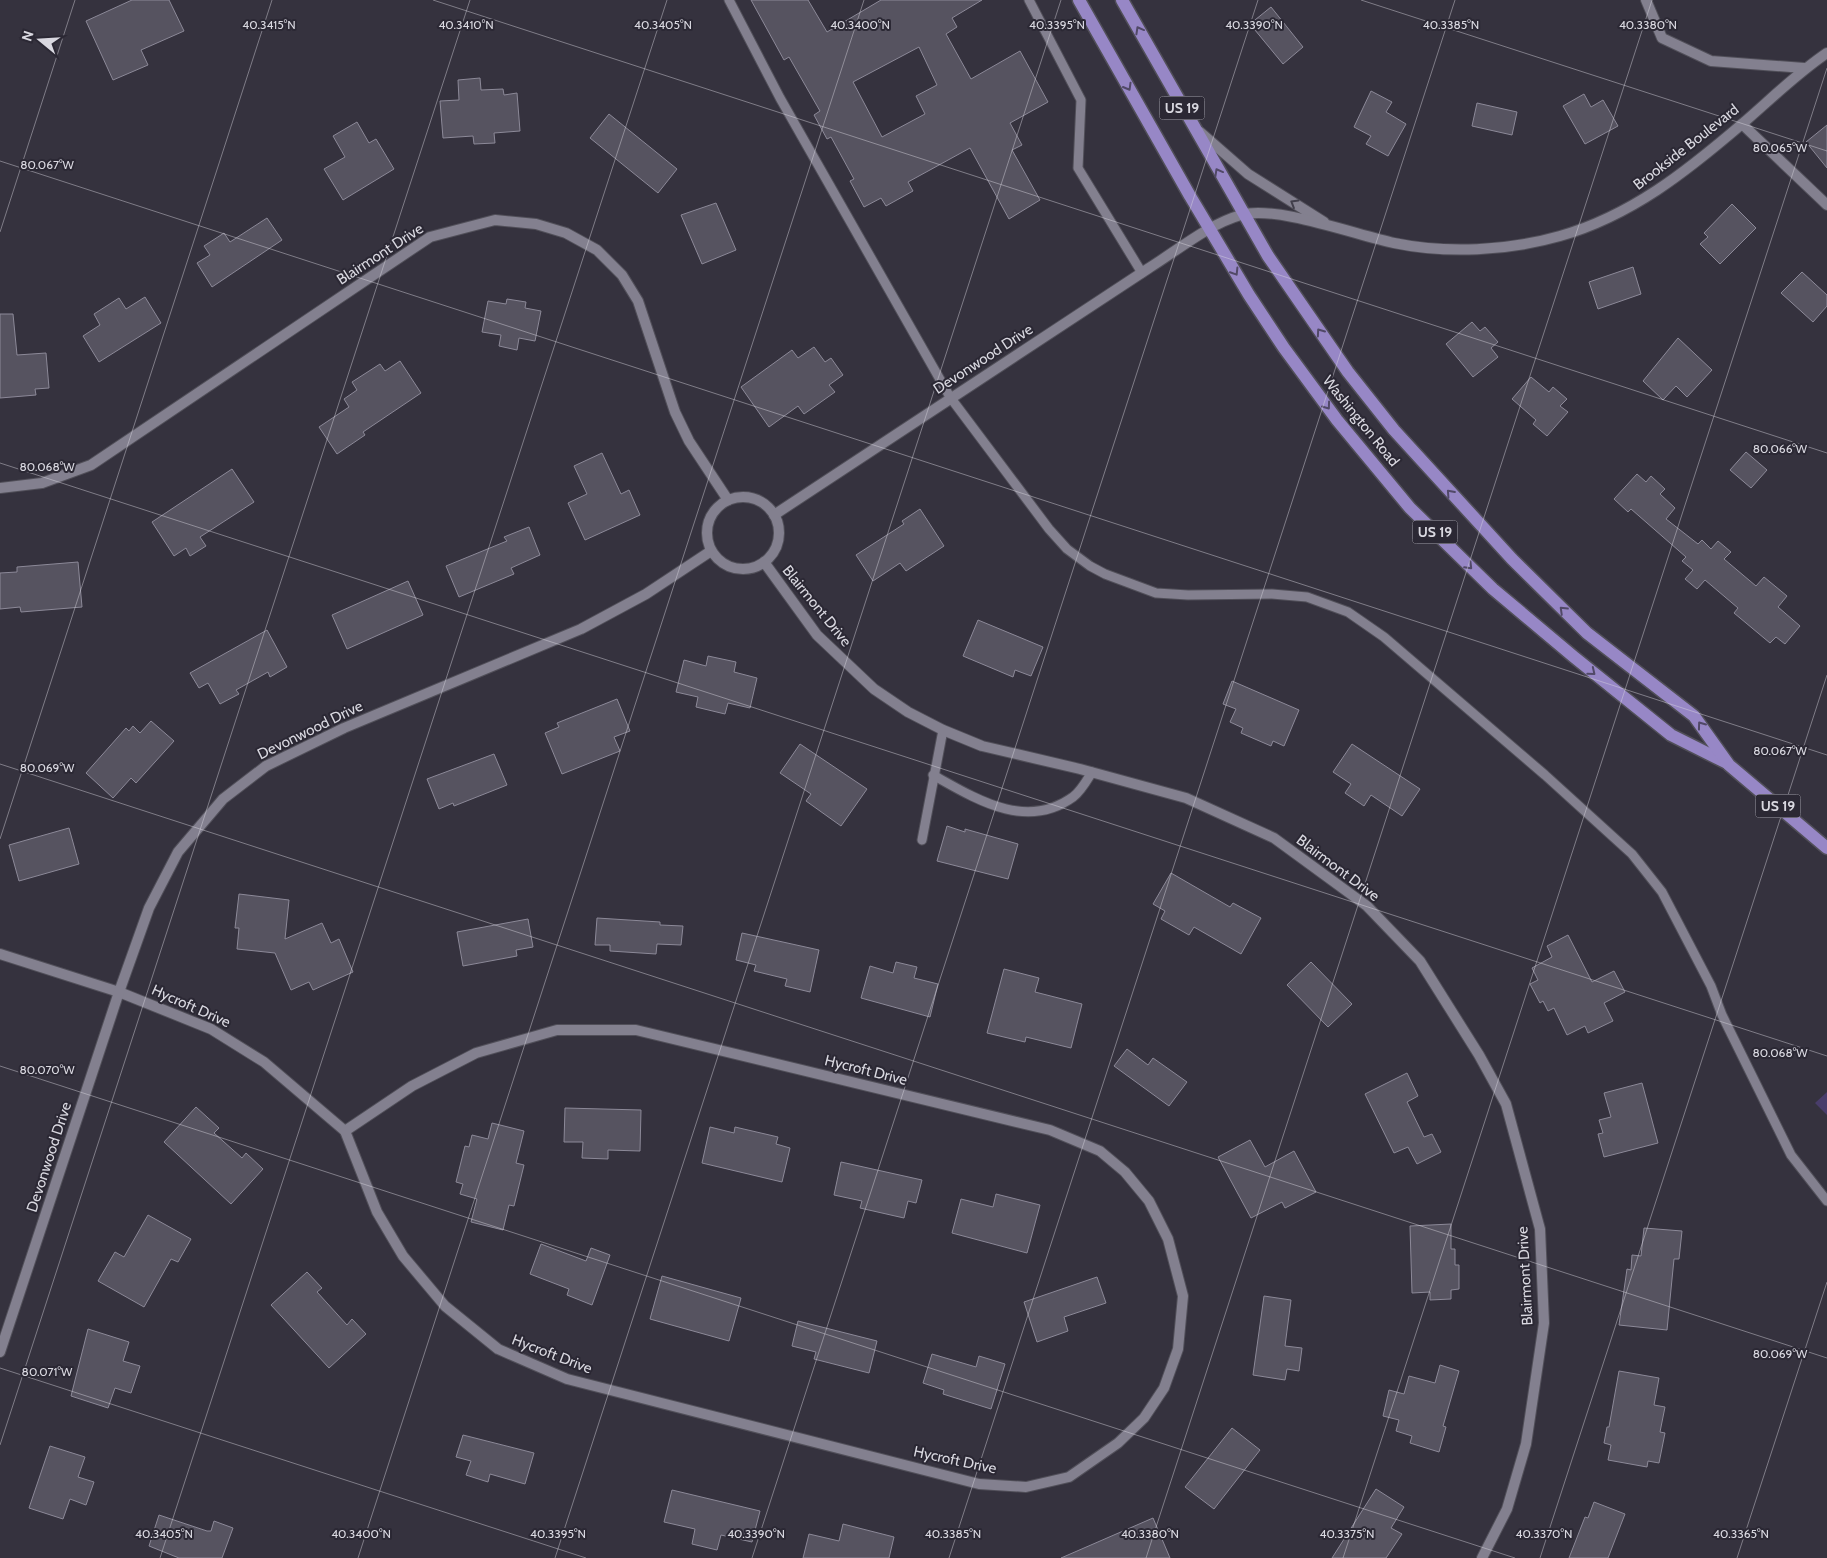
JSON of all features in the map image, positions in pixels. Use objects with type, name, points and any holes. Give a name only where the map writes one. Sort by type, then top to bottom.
[{"type":"main road","name":"Washington Road","points":[[1079,0],[1209,230],[1284,348],[1337,420],[1410,508],[1493,589],[1574,657],[1672,735],[1729,764]]},
{"type":"main road","name":"Washington Road","points":[[1122,0],[1242,215],[1348,372],[1394,430],[1512,559],[1592,638],[1694,716],[1729,764],[1827,848]]},
{"type":"street","points":[[1646,0],[1662,38],[1711,61],[1804,68]]},
{"type":"street","name":"Brookside Boulevard","points":[[1242,215],[1288,216],[1396,244],[1424,248],[1458,249],[1526,244],[1560,236],[1619,214],[1674,180],[1742,124],[1804,68],[1827,53]]},
{"type":"street","points":[[1191,124],[1248,174],[1336,228]]},
{"type":"street","points":[[1742,124],[1827,205]]},
{"type":"street","name":"Devonwood Drive","points":[[774,515],[950,397],[1209,230],[1242,215]]},
{"type":"street","name":"Blairmont Drive","points":[[0,488],[42,483],[91,465],[430,237],[495,220],[536,224],[566,233],[597,250],[622,275],[638,300],[675,412],[689,441],[728,500]]},
{"type":"street","points":[[711,551],[707,540],[707,527],[711,516],[718,506],[728,500],[749,497],[768,507],[774,515]]},
{"type":"street","name":"Blairmont Drive","points":[[711,551],[729,567],[741,570],[753,568],[764,562],[776,546],[778,525],[774,515]]},
{"type":"street","name":"Devonwood Drive","points":[[0,1352],[119,992],[149,908],[178,852],[222,799],[266,766],[344,728],[581,629],[646,594],[711,551]]},
{"type":"street","name":"Blairmont Drive","points":[[764,562],[817,635],[843,662],[874,689],[908,712],[943,730],[982,746],[1092,772],[1186,798],[1274,838],[1367,906],[1420,962],[1479,1055],[1506,1104],[1540,1229],[1544,1323],[1526,1444],[1507,1509],[1482,1558]]},
{"type":"street","name":"Hycroft Drive","points":[[0,954],[119,992],[211,1029],[264,1062],[345,1131],[377,1212],[403,1256],[445,1306],[498,1349],[567,1379],[979,1484],[1026,1487],[1069,1477],[1118,1443],[1144,1418],[1164,1388],[1178,1349],[1183,1296],[1168,1238],[1149,1201],[1125,1172],[1100,1151],[1050,1130],[636,1030],[557,1030],[476,1053],[412,1086],[345,1131]]},
{"type":"lane","points":[[729,0],[780,98],[950,397],[1049,529],[1067,549],[1104,574],[1156,592],[1188,595],[1272,594],[1307,597],[1348,612],[1384,637],[1546,775],[1632,854],[1662,892],[1697,957],[1722,1015],[1791,1155],[1827,1201]]},
{"type":"lane","points":[[1029,0],[1081,100],[1078,168],[1142,273]]},
{"type":"lane","points":[[922,840],[943,730]]},
{"type":"lane","points":[[933,775],[973,797],[1017,813],[1051,809],[1075,796],[1092,772]]},
{"type":"shaded area","points":[[1827,1092],[1827,1115],[1815,1103]]},
{"type":"building","points":[[132,0],[169,0],[184,31],[141,50],[148,65],[113,80],[86,21]]},
{"type":"building","points":[[751,0],[808,0],[827,32],[881,0],[982,0],[952,18],[957,27],[946,34],[971,79],[1020,51],[1048,102],[1010,123],[1022,145],[1012,150],[1040,200],[1009,219],[970,148],[908,182],[913,191],[886,206],[881,198],[864,207],[850,181],[854,179],[831,137],[827,139],[814,115],[820,111],[789,57],[784,60]],"holes":[[[919,47],[937,85],[916,96],[925,114],[882,137],[853,82]]]},
{"type":"building","points":[[1271,7],[1303,47],[1283,64],[1250,24]]},
{"type":"building","points":[[480,78],[481,90],[503,89],[504,95],[517,93],[520,131],[494,133],[495,143],[474,144],[473,136],[443,138],[440,101],[459,100],[458,80]]},
{"type":"building","points":[[1371,91],[1392,102],[1386,112],[1406,124],[1388,156],[1366,144],[1371,136],[1354,127]]},
{"type":"building","points":[[1584,94],[1591,107],[1603,100],[1618,126],[1585,144],[1563,106]]},
{"type":"building","points":[[1477,103],[1517,112],[1512,135],[1472,126]]},
{"type":"building","points":[[609,114],[677,169],[658,193],[590,138]]},
{"type":"building","points":[[357,122],[369,143],[376,139],[394,169],[343,200],[324,169],[345,157],[333,136]]},
{"type":"building","points":[[1827,125],[1827,168],[1806,142]]},
{"type":"building","points":[[716,203],[736,250],[702,264],[681,215]]},
{"type":"building","points":[[1732,204],[1756,228],[1720,264],[1700,244],[1708,237],[1704,233]]},
{"type":"building","points":[[267,218],[282,240],[212,287],[197,263],[210,255],[204,246],[224,233],[230,242]]},
{"type":"building","points":[[1633,267],[1641,294],[1598,309],[1589,282]]},
{"type":"building","points":[[1802,272],[1827,295],[1827,306],[1813,322],[1781,293]]},
{"type":"building","points":[[145,297],[161,323],[99,362],[83,336],[100,325],[94,314],[119,298],[126,309]]},
{"type":"building","points":[[507,299],[526,302],[525,308],[541,311],[535,341],[519,338],[517,350],[499,346],[501,335],[482,332],[488,301],[506,304]]},
{"type":"building","points":[[0,314],[13,314],[17,355],[46,353],[49,388],[35,389],[36,395],[0,398]]},
{"type":"building","points":[[1472,322],[1480,331],[1485,327],[1498,342],[1491,348],[1498,357],[1473,377],[1446,344]]},
{"type":"building","points":[[1678,338],[1712,370],[1687,397],[1676,386],[1663,400],[1643,381]]},
{"type":"building","points":[[814,347],[825,362],[831,358],[843,375],[829,385],[835,392],[804,414],[798,406],[769,427],[741,387],[792,350],[798,358]]},
{"type":"building","points":[[400,361],[421,393],[363,432],[365,435],[337,454],[319,427],[349,407],[344,399],[357,390],[352,382],[380,364],[385,371]]},
{"type":"building","points":[[1531,377],[1549,392],[1553,387],[1567,399],[1560,406],[1568,412],[1547,436],[1533,424],[1536,420],[1512,399]]},
{"type":"building","points":[[1746,452],[1767,470],[1751,488],[1730,470]]},
{"type":"building","points":[[602,453],[621,494],[629,490],[640,515],[585,540],[568,503],[587,494],[574,466]]},
{"type":"building","points":[[232,469],[254,502],[200,537],[206,546],[190,556],[186,548],[174,556],[152,522]]},
{"type":"building","points":[[1637,474],[1646,482],[1651,476],[1665,489],[1660,494],[1675,508],[1666,519],[1698,544],[1702,540],[1711,549],[1718,541],[1731,552],[1724,559],[1756,586],[1764,577],[1787,596],[1778,607],[1800,626],[1785,644],[1776,637],[1770,643],[1734,613],[1738,608],[1705,580],[1697,589],[1685,579],[1693,570],[1682,561],[1686,557],[1631,509],[1628,512],[1614,499]]},
{"type":"building","points":[[920,509],[944,546],[906,571],[900,563],[873,581],[856,555],[904,524],[902,521]]},
{"type":"building","points":[[529,527],[540,555],[511,568],[514,574],[459,597],[446,566],[507,541],[504,537]]},
{"type":"building","points":[[78,562],[82,607],[21,612],[20,607],[0,609],[0,573],[17,572],[17,567]]},
{"type":"building","points":[[408,581],[423,615],[347,649],[332,615]]},
{"type":"building","points":[[978,620],[1043,647],[1031,676],[1015,670],[1013,677],[963,656]]},
{"type":"building","points":[[267,630],[287,667],[270,677],[268,672],[236,690],[239,694],[220,704],[208,683],[199,688],[190,673]]},
{"type":"building","points":[[708,656],[736,662],[734,672],[757,678],[750,708],[728,703],[725,714],[696,707],[698,697],[676,692],[684,660],[706,666]]},
{"type":"building","points":[[1232,681],[1299,710],[1284,746],[1273,741],[1271,746],[1241,733],[1243,728],[1230,722],[1236,709],[1223,704]]},
{"type":"building","points":[[617,699],[630,731],[614,737],[620,751],[562,774],[545,733],[559,727],[557,723]]},
{"type":"building","points":[[151,721],[174,741],[136,783],[131,778],[113,798],[86,773],[126,728],[129,731],[133,726],[140,733]]},
{"type":"building","points":[[800,744],[867,789],[841,826],[806,801],[811,794],[780,773]]},
{"type":"building","points":[[1352,744],[1420,789],[1402,816],[1371,795],[1364,806],[1345,793],[1351,784],[1333,772]]},
{"type":"building","points":[[494,754],[507,785],[454,806],[453,803],[439,809],[427,779]]},
{"type":"building","points":[[947,826],[965,832],[965,829],[1018,844],[1008,879],[937,861]]},
{"type":"building","points":[[69,828],[79,864],[19,881],[9,845]]},
{"type":"building","points":[[1171,873],[1230,907],[1233,903],[1261,918],[1241,954],[1194,927],[1189,935],[1161,919],[1165,911],[1153,904]]},
{"type":"building","points":[[239,894],[289,900],[285,939],[322,923],[331,943],[339,939],[353,972],[313,990],[309,982],[291,990],[275,953],[237,949],[239,928],[235,928]]},
{"type":"building","points":[[597,918],[660,922],[660,925],[683,926],[681,945],[657,944],[656,954],[610,951],[610,945],[595,945]]},
{"type":"building","points":[[528,919],[533,947],[516,950],[517,956],[463,966],[457,932]]},
{"type":"building","points":[[742,933],[819,950],[810,992],[785,986],[787,979],[754,971],[756,965],[736,960]]},
{"type":"building","points":[[1568,935],[1592,982],[1614,971],[1625,992],[1604,1003],[1613,1021],[1588,1033],[1585,1026],[1567,1035],[1554,1008],[1548,1011],[1543,1001],[1540,1003],[1530,984],[1538,980],[1532,968],[1552,957],[1547,946]]},
{"type":"building","points":[[896,962],[917,967],[914,978],[938,984],[930,1017],[861,998],[870,966],[893,973]]},
{"type":"building","points":[[1311,962],[1352,1004],[1328,1027],[1287,985]]},
{"type":"building","points":[[1004,969],[1039,978],[1035,992],[1082,1004],[1071,1048],[1026,1037],[1025,1042],[987,1033]]},
{"type":"building","points":[[1127,1049],[1148,1065],[1153,1058],[1187,1082],[1169,1106],[1114,1066]]},
{"type":"building","points":[[1407,1073],[1418,1096],[1407,1102],[1424,1137],[1432,1134],[1441,1152],[1417,1164],[1408,1147],[1394,1153],[1365,1094]]},
{"type":"building","points":[[1642,1083],[1658,1143],[1604,1157],[1598,1134],[1603,1133],[1599,1120],[1611,1117],[1604,1093]]},
{"type":"building","points":[[196,1107],[219,1128],[214,1133],[242,1158],[246,1153],[263,1169],[231,1204],[164,1142]]},
{"type":"building","points":[[565,1108],[641,1110],[640,1151],[608,1150],[608,1159],[582,1158],[583,1142],[564,1142]]},
{"type":"building","points":[[492,1123],[524,1131],[516,1163],[524,1165],[514,1206],[509,1205],[503,1230],[471,1222],[477,1199],[460,1194],[463,1184],[456,1182],[465,1146],[469,1147],[472,1135],[488,1139]]},
{"type":"building","points":[[710,1127],[734,1133],[735,1127],[778,1137],[776,1144],[790,1148],[782,1182],[702,1163]]},
{"type":"building","points":[[1250,1140],[1265,1167],[1294,1151],[1316,1192],[1285,1208],[1282,1202],[1251,1218],[1218,1157]]},
{"type":"building","points":[[841,1162],[922,1180],[916,1203],[908,1201],[904,1218],[860,1208],[862,1201],[834,1195]]},
{"type":"building","points":[[996,1194],[1040,1205],[1027,1253],[952,1233],[961,1199],[993,1207]]},
{"type":"building","points":[[148,1215],[191,1239],[178,1262],[171,1259],[144,1307],[98,1281],[115,1252],[124,1257]]},
{"type":"building","points":[[1451,1224],[1451,1249],[1455,1249],[1455,1265],[1459,1265],[1459,1289],[1451,1290],[1451,1299],[1430,1300],[1430,1292],[1412,1293],[1410,1226]]},
{"type":"building","points":[[1644,1228],[1682,1231],[1679,1259],[1674,1259],[1667,1330],[1619,1325],[1627,1269],[1631,1270],[1632,1255],[1641,1256]]},
{"type":"building","points":[[541,1244],[586,1261],[591,1248],[610,1255],[592,1305],[567,1295],[569,1289],[530,1274]]},
{"type":"building","points":[[307,1272],[322,1288],[317,1292],[347,1325],[352,1319],[366,1334],[329,1368],[271,1305]]},
{"type":"building","points":[[662,1276],[741,1298],[729,1341],[650,1319]]},
{"type":"building","points":[[1097,1277],[1106,1303],[1064,1317],[1068,1331],[1037,1342],[1024,1302]]},
{"type":"building","points":[[1264,1296],[1291,1300],[1285,1346],[1302,1348],[1299,1371],[1287,1369],[1285,1380],[1253,1375]]},
{"type":"building","points":[[798,1321],[877,1341],[869,1373],[814,1359],[816,1352],[792,1346]]},
{"type":"building","points":[[88,1329],[129,1342],[123,1361],[140,1366],[131,1393],[115,1388],[108,1408],[71,1396]]},
{"type":"building","points":[[932,1354],[976,1367],[979,1356],[1005,1364],[991,1409],[943,1394],[944,1390],[923,1383]]},
{"type":"building","points":[[1440,1365],[1459,1371],[1443,1426],[1446,1427],[1439,1452],[1410,1443],[1412,1436],[1396,1431],[1399,1420],[1383,1416],[1389,1390],[1404,1394],[1409,1376],[1435,1383]]},
{"type":"building","points":[[1619,1371],[1659,1378],[1654,1405],[1665,1407],[1660,1432],[1665,1433],[1659,1463],[1648,1461],[1647,1467],[1608,1460],[1611,1445],[1604,1443],[1607,1427],[1609,1427]]},
{"type":"building","points":[[1232,1428],[1260,1450],[1214,1509],[1185,1487]]},
{"type":"building","points":[[463,1435],[534,1453],[525,1484],[490,1474],[488,1482],[466,1475],[471,1461],[456,1457]]},
{"type":"building","points":[[50,1446],[85,1457],[78,1477],[94,1482],[86,1505],[70,1499],[63,1519],[29,1508]]},
{"type":"building","points":[[1376,1489],[1404,1507],[1391,1528],[1402,1534],[1386,1558],[1332,1558]]},
{"type":"building","points":[[672,1490],[760,1511],[752,1542],[721,1535],[717,1550],[692,1544],[695,1529],[664,1522]]},
{"type":"building","points":[[1594,1502],[1625,1514],[1608,1558],[1569,1558],[1585,1517],[1588,1518]]},
{"type":"building","points":[[159,1515],[207,1531],[211,1531],[214,1521],[233,1528],[222,1558],[179,1558],[149,1546]]},
{"type":"building","points":[[1153,1518],[1170,1558],[1061,1558]]},
{"type":"building","points":[[843,1524],[894,1537],[889,1558],[803,1558],[809,1534],[839,1541]]}]
